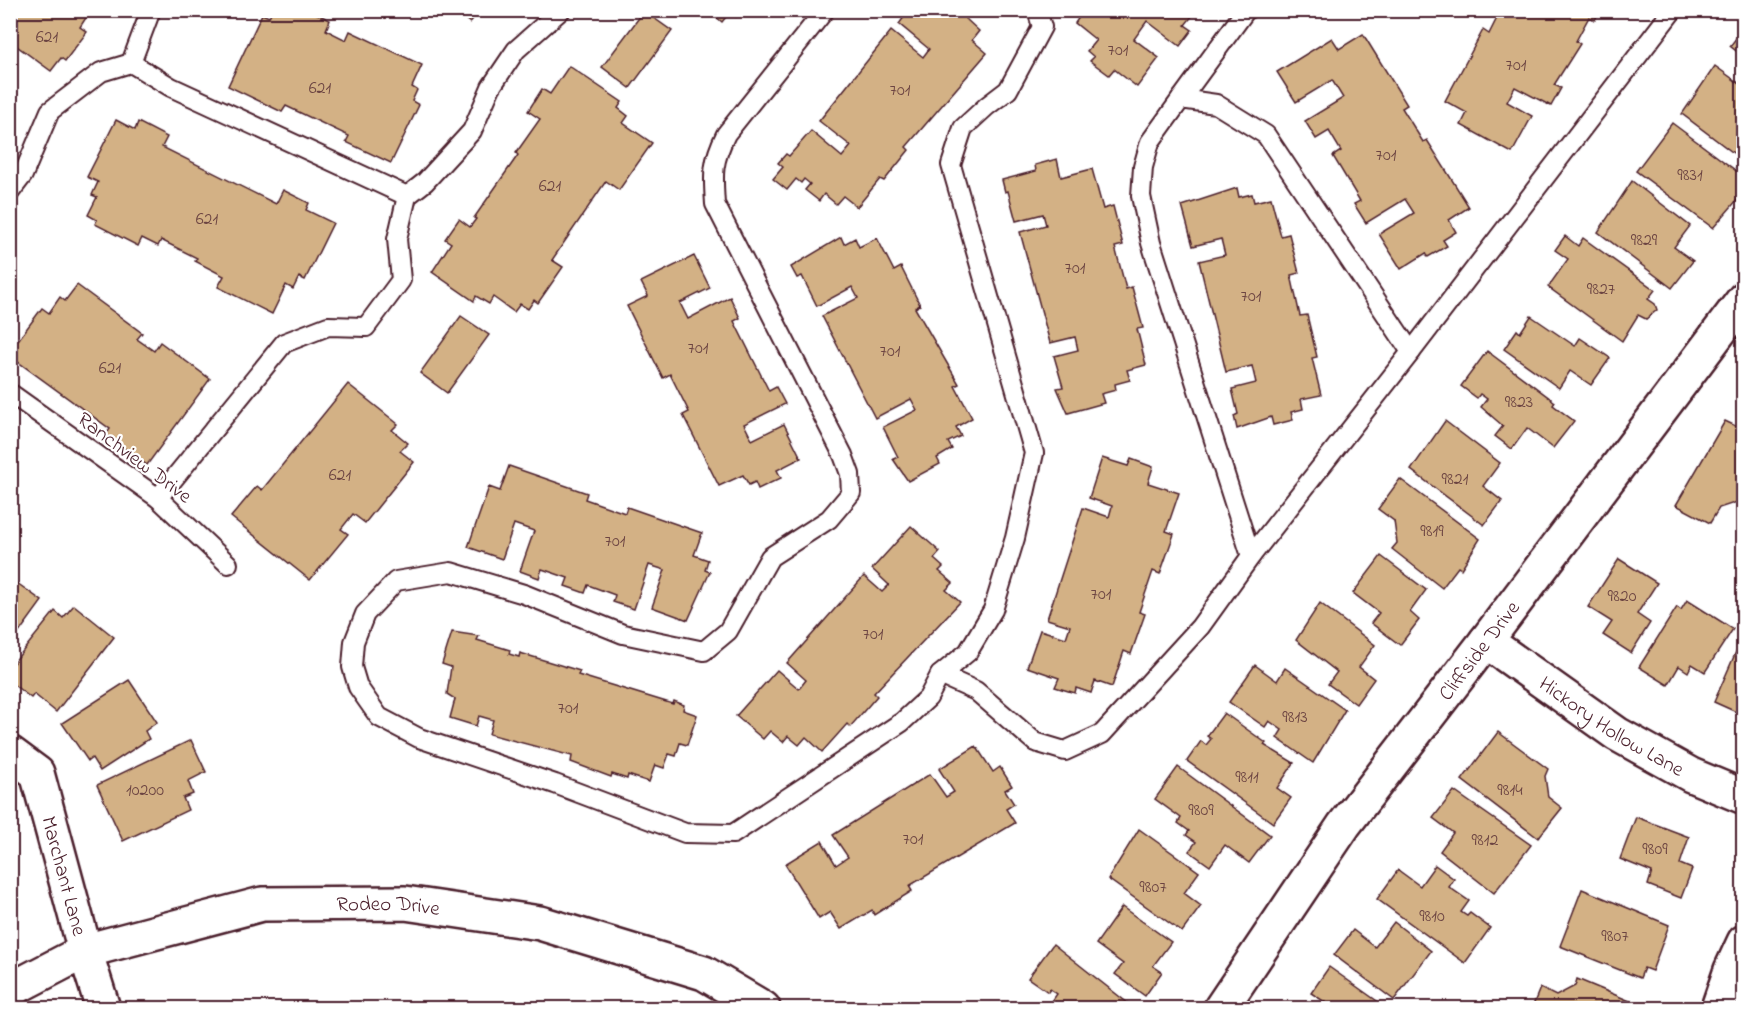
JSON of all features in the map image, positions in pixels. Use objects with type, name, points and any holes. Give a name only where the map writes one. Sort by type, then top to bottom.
[{"type":"street","name":"Cliffside Drive","points":[[1221,1008],[1344,825],[1738,318]]},
{"type":"street","name":"Hickory Hollow Lane","points":[[1486,641],[1617,734],[1691,775],[1743,797]]},
{"type":"street","name":"Marchant Lane","points":[[10,753],[37,773],[85,951],[103,1008]]},
{"type":"street","name":"Rodeo Drive","points":[[10,990],[85,951],[262,904],[405,903],[540,923],[704,973],[763,1008]]},
{"type":"street","points":[[1718,1008],[1743,942]]},
{"type":"lane","points":[[131,63],[151,10]]},
{"type":"lane","points":[[158,498],[284,343],[328,326],[366,327],[401,280],[397,239],[407,196],[425,182],[472,131],[491,87],[516,50],[561,10]]},
{"type":"lane","points":[[825,10],[726,134],[717,153],[713,174],[715,204],[843,455],[850,474],[851,493],[829,519],[770,557],[728,631],[704,651],[623,634],[524,594],[450,572],[396,581],[365,614],[354,642],[352,667],[358,687],[379,717],[419,738],[555,784],[685,833],[733,834],[902,722],[928,698],[940,675],[968,652],[993,610],[1015,538],[1034,453],[951,165],[963,128],[1008,90],[1042,27],[1037,10]]},
{"type":"lane","points":[[1246,10],[1150,142],[1143,167],[1142,196],[1151,243],[1251,556]]},
{"type":"lane","points":[[940,675],[976,691],[1035,742],[1065,751],[1102,734],[1200,627],[1251,556],[1411,352],[1673,10]]},
{"type":"lane","points":[[10,192],[23,175],[50,111],[101,72],[131,63],[171,87],[407,196]]},
{"type":"lane","points":[[1181,99],[1216,104],[1266,135],[1411,352]]},
{"type":"lane","name":"Ranchview Drive","points":[[10,393],[158,498],[228,564]]},
{"type":"building","points":[[10,10],[91,10],[80,27],[87,32],[65,61],[61,58],[51,71],[10,41]]},
{"type":"building","points":[[272,10],[309,10],[330,20],[326,30],[346,40],[350,31],[422,65],[412,87],[417,90],[412,101],[419,105],[391,163],[346,142],[349,136],[286,106],[282,112],[228,86],[262,14],[269,17]]},
{"type":"building","points":[[454,10],[479,10],[470,23]]},
{"type":"building","points":[[708,10],[741,10],[736,17],[730,12],[722,22]]},
{"type":"building","points":[[909,10],[963,10],[969,15],[966,19],[979,31],[972,40],[987,53],[906,147],[909,150],[884,181],[880,179],[857,207],[843,196],[836,204],[824,194],[819,201],[805,190],[810,184],[804,179],[801,183],[796,179],[787,190],[773,179],[783,167],[778,163],[786,154],[789,156],[811,131],[842,157],[851,146],[819,121],[891,31],[923,57],[929,49],[899,24]]},
{"type":"building","points":[[1084,10],[1197,10],[1185,25],[1192,30],[1180,46],[1147,21],[1134,39],[1159,58],[1137,87],[1114,69],[1109,75],[1090,61],[1094,57],[1087,51],[1096,40],[1075,23]]},
{"type":"building","points":[[1501,10],[1600,10],[1595,20],[1589,17],[1576,41],[1580,44],[1554,85],[1561,88],[1551,106],[1515,87],[1507,102],[1532,116],[1512,153],[1461,125],[1467,113],[1445,101],[1483,30],[1489,34]]},
{"type":"building","points":[[644,11],[672,31],[630,88],[602,67]]},
{"type":"building","points":[[1744,28],[1744,57],[1730,46]]},
{"type":"building","points":[[1363,34],[1407,105],[1402,108],[1423,142],[1427,140],[1469,207],[1449,220],[1456,232],[1443,240],[1447,246],[1428,257],[1426,253],[1401,269],[1379,234],[1414,213],[1405,199],[1366,223],[1354,204],[1360,201],[1333,156],[1341,151],[1329,131],[1316,139],[1305,121],[1343,98],[1332,80],[1296,102],[1277,72],[1332,38],[1339,49]]},
{"type":"building","points":[[569,66],[622,102],[618,108],[628,116],[623,123],[652,143],[619,190],[606,181],[552,260],[563,267],[538,303],[534,300],[528,309],[520,304],[514,312],[493,297],[489,304],[476,296],[474,301],[432,272],[451,243],[445,239],[459,219],[470,227],[476,219],[474,218],[540,119],[528,111],[542,89],[550,94]]},
{"type":"building","points":[[1715,66],[1744,87],[1744,161],[1682,114]]},
{"type":"building","points":[[116,120],[135,130],[138,122],[167,137],[162,147],[276,204],[283,190],[309,203],[306,210],[333,223],[305,280],[299,277],[293,289],[286,285],[272,314],[218,287],[224,276],[195,261],[197,258],[161,240],[158,246],[142,238],[138,246],[95,224],[97,220],[88,215],[97,197],[92,195],[98,182],[87,177]]},
{"type":"building","points":[[1672,123],[1743,176],[1738,183],[1744,187],[1744,192],[1713,228],[1636,171]]},
{"type":"building","points":[[1057,159],[1061,177],[1092,169],[1103,209],[1113,206],[1123,245],[1115,247],[1126,289],[1132,287],[1143,328],[1137,329],[1146,365],[1127,370],[1130,380],[1115,384],[1116,390],[1101,394],[1104,403],[1068,413],[1057,388],[1063,387],[1054,356],[1078,350],[1075,337],[1050,343],[1020,232],[1046,225],[1043,214],[1016,221],[1008,191],[1005,192],[1002,180],[1036,171],[1035,165]]},
{"type":"building","points":[[1632,181],[1690,226],[1674,247],[1693,261],[1672,288],[1598,232]]},
{"type":"building","points":[[1237,188],[1239,197],[1252,194],[1254,202],[1271,198],[1281,236],[1289,234],[1299,273],[1291,275],[1300,316],[1307,315],[1317,357],[1312,358],[1321,395],[1301,399],[1303,409],[1291,412],[1293,420],[1273,425],[1271,417],[1237,429],[1234,416],[1238,414],[1232,389],[1256,383],[1252,366],[1226,372],[1199,261],[1225,255],[1221,239],[1193,246],[1182,206]]},
{"type":"building","points":[[1565,236],[1578,246],[1583,238],[1655,290],[1648,299],[1655,304],[1657,310],[1646,319],[1638,315],[1622,341],[1548,287],[1568,259],[1555,250]]},
{"type":"building","points":[[841,237],[844,244],[855,238],[859,247],[877,238],[894,271],[901,267],[920,305],[915,308],[959,384],[955,386],[972,418],[956,427],[961,436],[948,442],[952,449],[937,458],[940,464],[908,481],[893,459],[898,457],[883,427],[917,410],[911,399],[875,418],[822,316],[858,298],[852,287],[817,306],[802,276],[797,278],[791,267]]},
{"type":"building","points":[[694,256],[710,288],[680,303],[688,319],[730,297],[740,318],[734,321],[769,391],[776,387],[785,404],[744,424],[752,440],[784,424],[801,458],[777,470],[781,478],[758,489],[755,482],[749,485],[743,475],[719,486],[683,415],[689,412],[670,374],[663,378],[627,306],[648,296],[641,282]]},
{"type":"building","points":[[77,285],[142,333],[137,339],[154,351],[160,342],[210,379],[147,465],[106,435],[110,429],[10,356],[10,351],[42,308],[49,313],[60,297],[65,301]]},
{"type":"building","points":[[461,316],[489,335],[447,393],[420,373]]},
{"type":"building","points":[[1531,316],[1575,346],[1580,338],[1610,358],[1591,385],[1570,371],[1559,388],[1504,349],[1517,330],[1520,333]]},
{"type":"building","points":[[1487,351],[1555,402],[1553,405],[1574,421],[1553,448],[1527,428],[1512,449],[1495,436],[1503,426],[1481,407],[1487,399],[1480,394],[1477,398],[1461,386]]},
{"type":"building","points":[[348,384],[398,424],[392,430],[408,443],[400,451],[414,462],[365,523],[353,514],[341,529],[348,534],[310,580],[231,517],[257,486],[262,490]]},
{"type":"building","points":[[1445,421],[1500,463],[1483,486],[1502,501],[1484,525],[1411,470]]},
{"type":"building","points":[[1725,421],[1744,430],[1744,506],[1737,502],[1719,508],[1710,523],[1676,505]]},
{"type":"building","points":[[1102,458],[1128,466],[1131,459],[1153,467],[1148,483],[1179,493],[1166,531],[1174,534],[1160,574],[1153,571],[1139,612],[1145,614],[1131,654],[1124,651],[1112,687],[1095,681],[1091,693],[1076,688],[1075,693],[1055,687],[1059,678],[1027,667],[1040,630],[1066,638],[1070,626],[1047,619],[1083,508],[1109,517],[1112,506],[1089,498]]},
{"type":"building","points":[[509,466],[587,493],[585,499],[625,513],[627,507],[702,533],[694,555],[708,560],[705,570],[710,572],[688,620],[652,607],[665,570],[649,565],[634,609],[613,602],[615,595],[588,585],[585,593],[565,586],[568,578],[542,569],[539,578],[520,571],[534,531],[514,524],[502,559],[468,547],[489,487],[500,491]]},
{"type":"building","points":[[1400,479],[1480,539],[1461,569],[1458,567],[1442,588],[1392,549],[1397,543],[1394,521],[1378,509]]},
{"type":"building","points":[[911,526],[940,552],[934,559],[943,567],[939,571],[953,583],[946,590],[960,602],[874,693],[877,696],[850,727],[847,724],[822,752],[806,737],[799,745],[788,736],[783,742],[770,731],[763,739],[736,716],[777,670],[799,689],[806,680],[787,663],[864,576],[882,592],[889,585],[872,569]]},
{"type":"building","points":[[1381,556],[1426,590],[1410,612],[1419,620],[1400,645],[1371,623],[1379,613],[1353,593]]},
{"type":"building","points":[[1619,559],[1657,583],[1637,614],[1650,623],[1631,653],[1603,635],[1612,622],[1588,607]]},
{"type":"building","points":[[10,578],[42,601],[10,645]]},
{"type":"building","points":[[1687,600],[1733,629],[1705,672],[1692,664],[1688,672],[1679,666],[1668,685],[1639,667],[1677,607],[1681,610]]},
{"type":"building","points":[[1320,603],[1375,645],[1359,667],[1374,679],[1356,704],[1328,684],[1337,672],[1296,640]]},
{"type":"building","points":[[74,605],[114,637],[56,712],[34,694],[31,698],[10,682],[10,667],[55,611],[63,618]]},
{"type":"building","points":[[452,632],[479,636],[477,640],[510,650],[509,654],[519,657],[520,653],[580,671],[578,675],[673,704],[674,701],[684,705],[683,710],[697,715],[687,745],[680,743],[676,756],[669,754],[664,768],[655,765],[649,782],[628,775],[627,779],[612,774],[611,777],[571,762],[572,756],[489,734],[493,720],[479,716],[476,726],[450,718],[455,699],[447,694],[451,667],[442,664]]},
{"type":"building","points":[[1739,645],[1744,647],[1743,715],[1714,702]]},
{"type":"building","points":[[1255,665],[1277,681],[1285,668],[1345,710],[1313,763],[1277,738],[1282,730],[1269,721],[1265,727],[1229,702]]},
{"type":"building","points":[[129,680],[157,722],[145,731],[149,739],[100,771],[92,758],[88,761],[62,723]]},
{"type":"building","points":[[1224,713],[1266,743],[1264,745],[1294,763],[1277,788],[1291,798],[1273,823],[1187,761],[1201,741],[1206,745],[1211,739],[1207,736]]},
{"type":"building","points":[[1498,732],[1548,769],[1545,776],[1548,797],[1562,808],[1538,838],[1462,780]]},
{"type":"building","points":[[191,740],[206,772],[188,781],[193,794],[183,798],[188,810],[123,841],[97,785]]},
{"type":"building","points":[[976,746],[993,772],[1000,767],[1012,786],[1005,790],[1014,804],[1006,809],[1015,823],[909,886],[912,891],[874,915],[872,910],[841,929],[830,912],[819,919],[785,864],[822,841],[836,865],[848,857],[833,835],[930,774],[946,797],[954,792],[939,769]]},
{"type":"building","points":[[1178,767],[1270,835],[1249,863],[1225,845],[1210,866],[1189,851],[1196,842],[1186,835],[1189,831],[1178,823],[1181,818],[1155,799]]},
{"type":"building","points":[[1454,791],[1531,845],[1494,893],[1440,851],[1453,833],[1433,818]]},
{"type":"building","points":[[1636,817],[1689,837],[1680,864],[1692,869],[1681,898],[1648,885],[1652,872],[1620,859]]},
{"type":"building","points":[[1139,829],[1199,872],[1184,893],[1201,906],[1182,932],[1108,879]]},
{"type":"building","points":[[1435,865],[1454,879],[1449,887],[1469,901],[1461,912],[1467,916],[1470,913],[1490,928],[1465,963],[1377,899],[1398,870],[1420,886]]},
{"type":"building","points":[[1582,889],[1669,925],[1652,971],[1644,968],[1640,978],[1560,946]]},
{"type":"building","points":[[1122,907],[1171,942],[1153,966],[1162,972],[1145,996],[1115,974],[1123,964],[1096,944]]},
{"type":"building","points":[[1394,922],[1431,951],[1394,1000],[1334,955],[1353,930],[1375,947]]},
{"type":"building","points":[[1053,944],[1134,1008],[1061,1008],[1052,1001],[1057,994],[1050,989],[1048,992],[1028,978]]},
{"type":"building","points":[[1329,967],[1387,1008],[1320,1008],[1325,1002],[1311,993]]},
{"type":"building","points":[[1577,979],[1637,1004],[1635,1008],[1532,1008],[1540,988],[1556,996],[1575,986]]}]
